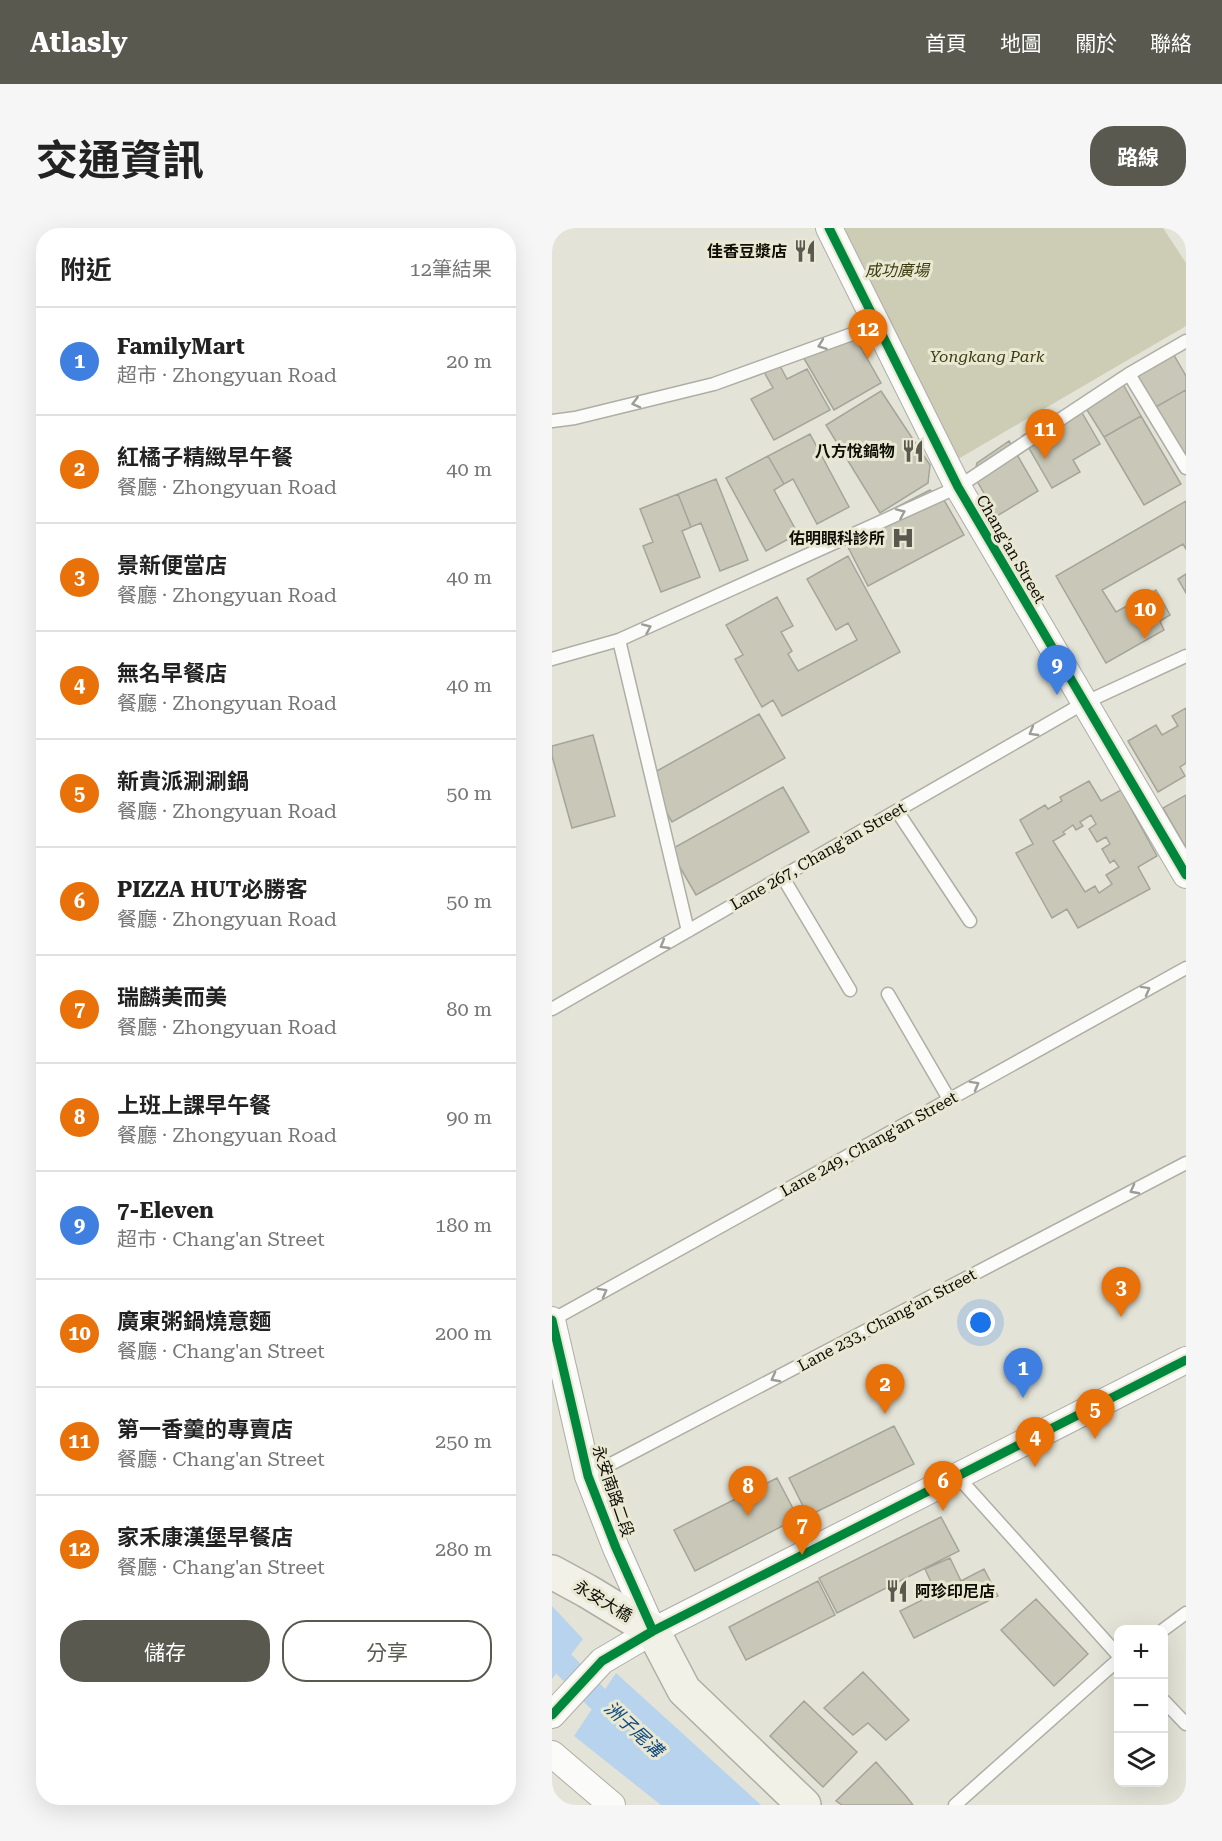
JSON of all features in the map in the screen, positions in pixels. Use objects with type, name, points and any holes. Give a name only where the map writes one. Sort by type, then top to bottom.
[{"type":"main road","name":"永安大橋","points":[[552,1572],[586,1600]]},
{"type":"main road","name":"永安大橋","points":[[552,1593],[586,1600],[653,1631]]},
{"type":"main road","points":[[653,1631],[684,1690],[804,1805]]},
{"type":"street","name":"Chang'an Street","points":[[829,228],[958,487],[1186,875]]},
{"type":"street","name":"永安南路二段","points":[[552,1320],[588,1476],[616,1548],[653,1631]]},
{"type":"street","points":[[552,1715],[602,1661],[653,1631],[1186,1360]]},
{"type":"street","points":[[552,1754],[612,1805]]},
{"type":"lane","points":[[552,421],[575,418],[714,384],[877,325]]},
{"type":"lane","points":[[552,659],[620,640],[958,487],[1129,374],[1186,341]]},
{"type":"lane","points":[[1129,374],[1186,468]]},
{"type":"lane","points":[[620,640],[688,931]]},
{"type":"lane","name":"Lane 267, Chang'an Street","points":[[552,1009],[1084,703],[1186,656]]},
{"type":"lane","points":[[897,811],[970,921]]},
{"type":"lane","points":[[782,876],[850,990]]},
{"type":"lane","name":"Lane 249, Chang'an Street","points":[[552,1320],[1186,968]]},
{"type":"lane","points":[[888,994],[949,1099]]},
{"type":"lane","name":"Lane 233, Chang'an Street","points":[[588,1476],[1186,1163]]},
{"type":"lane","points":[[957,1478],[1114,1650]]},
{"type":"lane","points":[[1168,1626],[1186,1613]]},
{"type":"lane","points":[[955,1805],[1114,1664]]},
{"type":"lane","points":[[1168,1705],[1186,1724]]},
{"type":"green space","name":"Yongkang Park","points":[[829,228],[1163,228],[1186,263],[1186,326],[958,459]]},
{"type":"water","points":[[552,1606],[583,1639],[552,1679]]},
{"type":"water","points":[[616,1673],[761,1805],[661,1805],[574,1736]]},
{"type":"building","points":[[848,336],[856,339],[881,383],[834,410],[802,355]]},
{"type":"building","points":[[1171,350],[1186,376],[1186,390],[1154,408],[1133,372]]},
{"type":"building","points":[[779,364],[787,379],[807,369],[830,410],[774,440],[751,399],[773,388],[764,372]]},
{"type":"building","points":[[1120,379],[1141,416],[1104,437],[1082,402]]},
{"type":"building","points":[[1186,390],[1186,463],[1154,408]]},
{"type":"building","points":[[881,391],[930,465],[928,483],[880,513],[826,425]]},
{"type":"building","points":[[1077,404],[1100,444],[1073,460],[1080,472],[1052,488],[1022,436]]},
{"type":"building","points":[[1141,416],[1181,484],[1144,505],[1104,437]]},
{"type":"building","points":[[810,434],[849,507],[817,524],[793,479],[784,484],[768,456]]},
{"type":"building","points":[[1009,441],[1038,491],[997,516],[977,481],[975,471],[977,463]]},
{"type":"building","points":[[768,456],[784,484],[774,490],[798,534],[766,551],[726,478]]},
{"type":"building","points":[[716,479],[748,560],[720,571],[701,523],[691,527],[678,494]]},
{"type":"building","points":[[930,490],[944,500],[964,535],[868,586],[848,547],[867,538],[860,526]]},
{"type":"building","points":[[678,494],[691,527],[682,531],[700,577],[661,592],[643,546],[653,542],[640,509]]},
{"type":"building","points":[[1186,501],[1186,549],[1183,544],[1102,590],[1116,612],[1156,590],[1170,615],[1160,621],[1164,630],[1106,663],[1056,576]]},
{"type":"building","points":[[848,556],[900,652],[782,716],[773,700],[762,707],[735,659],[743,655],[726,625],[777,597],[793,626],[781,632],[792,651],[788,654],[798,671],[857,640],[848,623],[836,630],[807,579]]},
{"type":"building","points":[[1186,574],[1186,593],[1178,579]]},
{"type":"building","points":[[1186,708],[1186,763],[1180,767],[1185,776],[1158,792],[1128,741],[1156,725],[1162,735],[1178,726],[1172,716]]},
{"type":"building","points":[[759,714],[785,758],[672,822],[646,777]]},
{"type":"building","points":[[593,735],[615,816],[572,828],[552,756],[552,746]]},
{"type":"building","points":[[1089,781],[1101,801],[1121,790],[1157,856],[1138,867],[1150,889],[1078,928],[1067,909],[1052,918],[1016,853],[1033,844],[1020,820],[1045,805],[1048,809],[1062,801],[1060,797]],"holes":[[[1091,815],[1096,824],[1089,829],[1097,842],[1106,837],[1110,844],[1102,849],[1110,863],[1114,860],[1119,867],[1106,875],[1112,884],[1099,893],[1095,886],[1085,892],[1053,841],[1065,834],[1063,832],[1073,825],[1076,830],[1083,826],[1080,822]]]},
{"type":"building","points":[[783,787],[809,832],[696,895],[670,850]]},
{"type":"building","points":[[1186,795],[1186,848],[1163,808]]},
{"type":"building","points":[[894,1426],[914,1464],[808,1516],[789,1478]]},
{"type":"building","points":[[777,1478],[798,1518],[695,1571],[674,1530]]},
{"type":"building","points":[[941,1517],[959,1551],[837,1613],[819,1578]]},
{"type":"building","points":[[950,1558],[961,1581],[984,1569],[998,1596],[914,1638],[900,1611],[936,1593],[925,1569]]},
{"type":"building","points":[[818,1581],[835,1615],[746,1660],[729,1627]]},
{"type":"building","points":[[1036,1599],[1088,1654],[1054,1686],[1001,1630]]},
{"type":"building","points":[[863,1672],[909,1720],[886,1740],[868,1723],[853,1735],[824,1708]]},
{"type":"building","points":[[804,1701],[857,1752],[823,1787],[770,1736]]},
{"type":"building","points":[[876,1762],[913,1805],[842,1805],[836,1801]]},
{"type":"waterway","name":"洲子尾溝","points":[[552,1652],[623,1721]]},
{"type":"cycle path","points":[[829,228],[958,487],[1186,875]]},
{"type":"cycle path","points":[[552,1320],[588,1476],[616,1548],[653,1631]]},
{"type":"cycle path","points":[[552,1715],[602,1661],[653,1631],[1186,1360]]},
{"type":"place","name":"佳香豆漿店","points":[[805,251]]},
{"type":"place","name":"家禾康漢堡早餐店","points":[[868,359]]},
{"type":"place","name":"八方悅鍋物","points":[[913,451]]},
{"type":"place","name":"第一香羹的專賣店","points":[[1045,459]]},
{"type":"place","name":"佑明眼科診所","points":[[903,538]]},
{"type":"place","name":"廣東粥鍋燒意麵","points":[[1145,639]]},
{"type":"place","name":"7-Eleven","points":[[1057,695]]},
{"type":"place","name":"景新便當店","points":[[1121,1317]]},
{"type":"place","name":"FamilyMart","points":[[1023,1398]]},
{"type":"place","name":"紅橘子精緻早午餐","points":[[885,1414]]},
{"type":"place","name":"新貴派涮涮鍋","points":[[1095,1439]]},
{"type":"place","name":"無名早餐店","points":[[1035,1467]]},
{"type":"place","name":"PIZZA HUT必勝客","points":[[943,1511]]},
{"type":"place","name":"上班上課早午餐","points":[[748,1516]]},
{"type":"place","name":"瑞麟美而美","points":[[802,1555]]},
{"type":"place","name":"阿珍印尼店","points":[[897,1591]]},
{"type":"park label","name":"成功廣場","points":[[897,270]]}]
